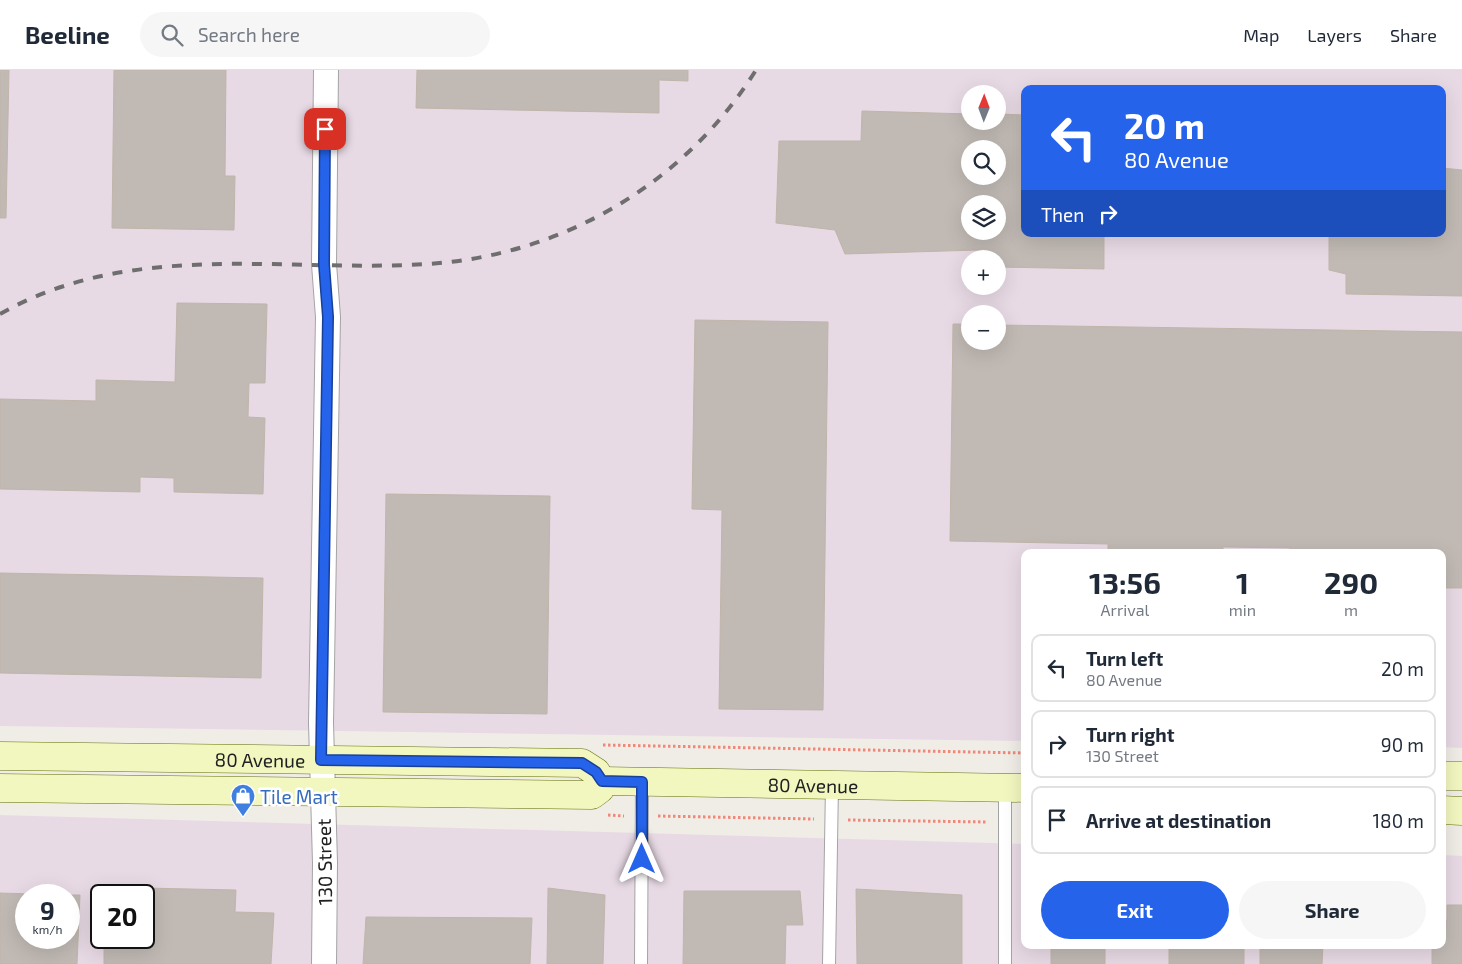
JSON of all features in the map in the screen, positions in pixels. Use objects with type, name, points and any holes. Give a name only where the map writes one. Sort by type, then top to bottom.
[{"type":"main road","name":"80 Avenue","points":[[0,756],[582,763],[596,772],[602,781],[600,789],[592,794],[0,788]]},
{"type":"main road","points":[[1446,776],[1462,776]]},
{"type":"main road","name":"80 Avenue","points":[[602,781],[1015,788]]},
{"type":"main road","points":[[1446,810],[1462,811]]},
{"type":"street","name":"130 Street","points":[[324,964],[325,863],[321,760],[328,317],[324,264],[326,70]]},
{"type":"lane","points":[[641,964],[642,782]]},
{"type":"lane","points":[[829,964],[832,785]]},
{"type":"lane","points":[[1005,964],[1005,822],[1015,788]]},
{"type":"path","points":[[599,745],[1021,752]]},
{"type":"path","points":[[602,815],[1005,822]]},
{"type":"shaded area","points":[[0,70],[1462,70],[1462,748],[1446,747],[1446,549],[1021,549],[1021,741],[0,726]]},
{"type":"shaded area","points":[[0,815],[1021,844],[1021,949],[1446,949],[1446,855],[1462,856],[1462,964],[0,964]]},
{"type":"building","points":[[0,70],[9,70],[6,218],[0,218]]},
{"type":"building","points":[[114,70],[226,70],[225,176],[235,176],[234,230],[112,228]]},
{"type":"building","points":[[417,70],[688,70],[688,81],[659,80],[659,113],[416,108]]},
{"type":"building","points":[[862,111],[961,114],[961,130],[1006,130],[1006,114],[1021,115],[1021,237],[1104,237],[1104,269],[1006,267],[1006,250],[845,254],[835,230],[776,223],[779,141],[861,141]]},
{"type":"building","points":[[1446,168],[1462,170],[1462,296],[1346,294],[1346,274],[1329,270],[1329,237],[1446,237]]},
{"type":"building","points":[[177,303],[267,304],[265,383],[249,383],[248,417],[265,418],[263,494],[174,492],[174,478],[140,477],[140,492],[0,489],[0,399],[96,401],[96,380],[175,382]]},
{"type":"building","points":[[695,320],[828,322],[823,710],[719,709],[722,510],[692,509]]},
{"type":"building","points":[[953,324],[961,324],[961,350],[1006,350],[1006,325],[1462,332],[1462,588],[1446,588],[1446,549],[1223,547],[1223,549],[1108,549],[1108,544],[950,541]]},
{"type":"building","points":[[386,494],[550,496],[547,714],[383,712]]},
{"type":"building","points":[[0,573],[263,578],[261,678],[0,673]]},
{"type":"building","points":[[155,888],[236,890],[235,912],[274,913],[271,964],[104,964],[104,949],[155,949]]},
{"type":"building","points":[[548,888],[605,895],[603,964],[547,964]]},
{"type":"building","points":[[856,889],[962,895],[962,964],[857,964]]},
{"type":"building","points":[[684,891],[800,891],[803,925],[786,925],[785,964],[683,964]]},
{"type":"building","points":[[0,893],[15,893],[15,949],[78,949],[77,964],[0,964]]},
{"type":"building","points":[[1447,905],[1462,905],[1462,964],[1432,964],[1432,949],[1446,949]]},
{"type":"building","points":[[366,917],[532,918],[530,964],[363,964]]},
{"type":"building","points":[[1051,949],[1105,949],[1105,964],[1051,964]]},
{"type":"building","points":[[1169,949],[1244,949],[1244,964],[1169,964]]},
{"type":"building","points":[[1260,949],[1323,949],[1322,964],[1260,964]]},
{"type":"railway","points":[[0,314],[50,291],[102,276],[155,268],[209,264],[373,266],[427,264],[477,258],[525,246],[571,229],[615,207],[656,179],[693,147],[727,111],[756,70]]},
{"type":"place","name":"Tile Mart","points":[[243,817]]},
{"type":"route","points":[[325,129],[324,264],[328,317],[321,760],[582,763],[596,772],[602,781],[642,782],[642,859]]}]
